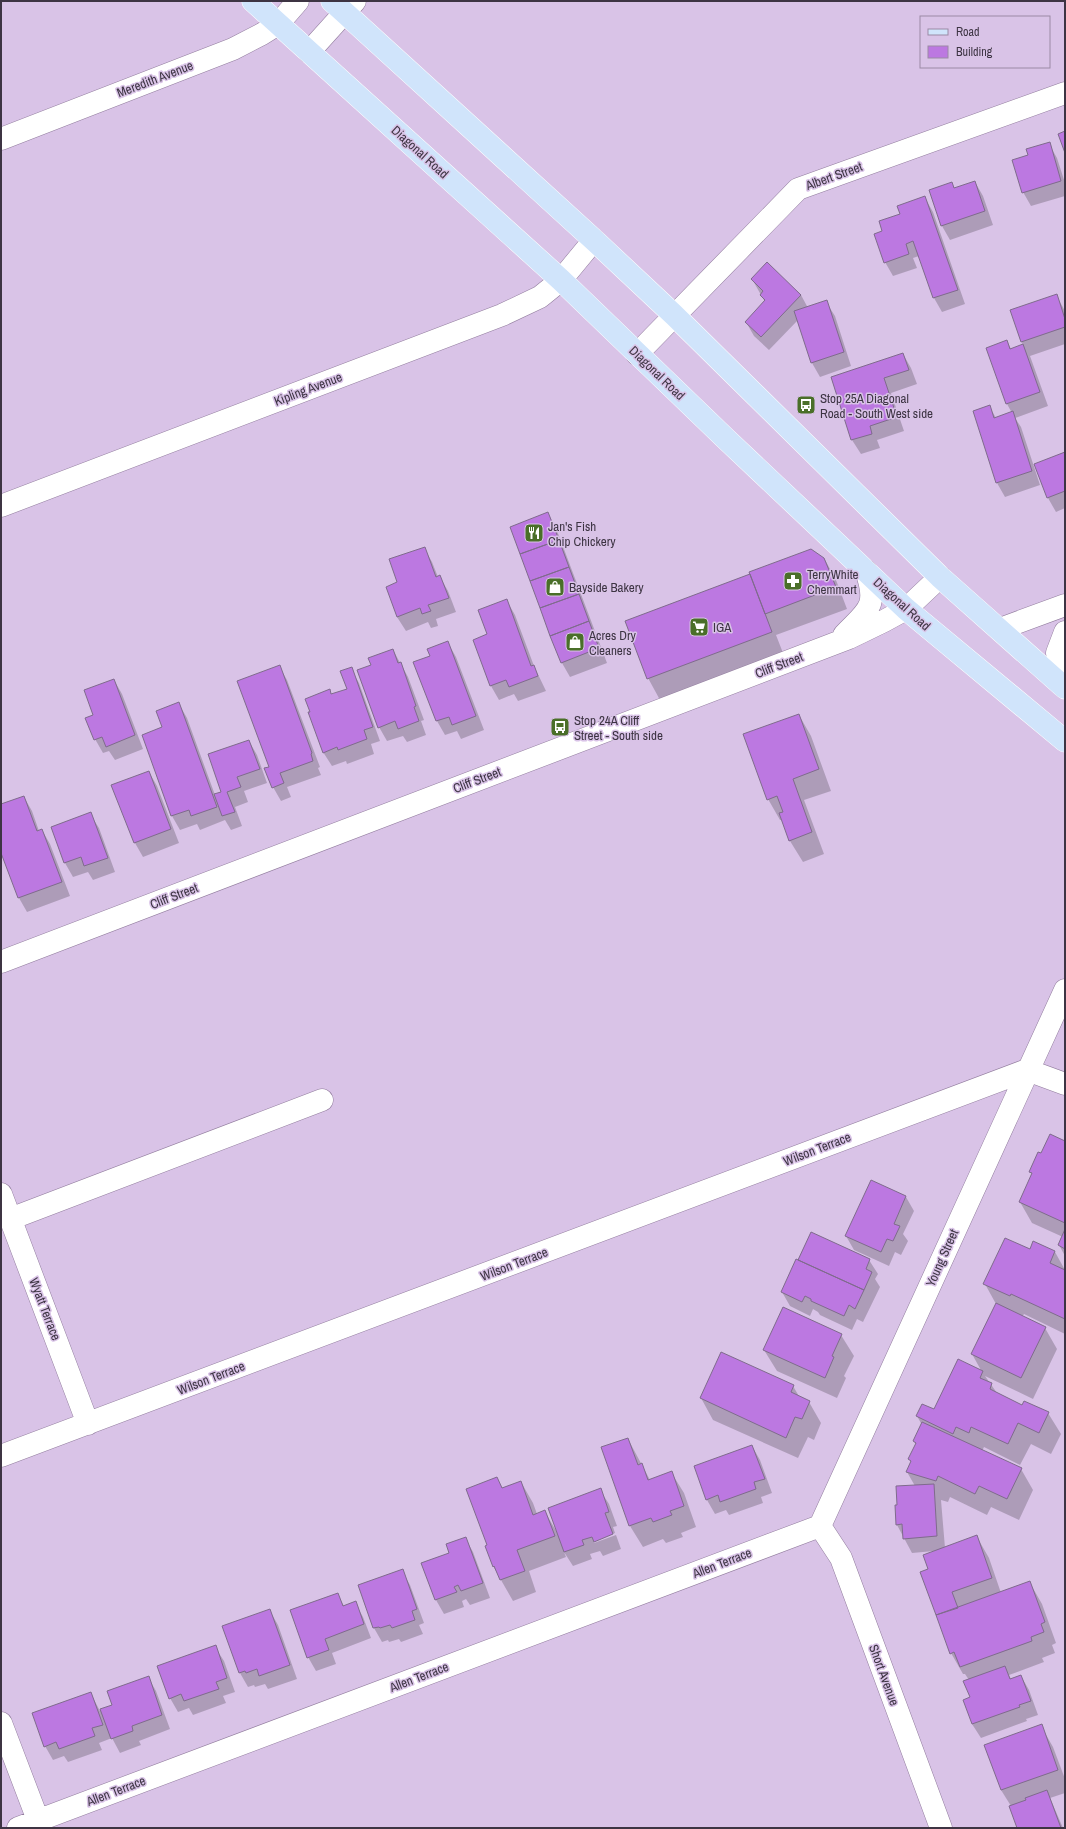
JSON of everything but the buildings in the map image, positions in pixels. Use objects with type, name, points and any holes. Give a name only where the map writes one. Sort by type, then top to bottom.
[{"type":"main road","name":"Diagonal Road","points":[[253,1],[562,280],[637,354],[906,609],[1065,741]]},
{"type":"main road","points":[[344,4],[674,316],[940,577],[1064,687]]},
{"type":"street","name":"Meredith Avenue","points":[[1,139],[233,49],[278,24],[298,1]]},
{"type":"street","points":[[309,52],[344,4]]},
{"type":"street","name":"Albert Street","points":[[637,354],[798,189],[1065,93]]},
{"type":"street","name":"Kipling Avenue","points":[[1,506],[502,315],[540,297],[562,280],[594,240]]},
{"type":"street","points":[[836,643],[870,608],[872,588],[866,571]]},
{"type":"street","name":"Cliff Street","points":[[1,962],[836,643],[906,609],[940,577]]},
{"type":"street","points":[[1000,629],[1065,606]]},
{"type":"street","points":[[1064,687],[1057,652],[1065,632]]},
{"type":"street","name":"Young Street","points":[[820,1526],[1027,1070],[1065,990]]},
{"type":"street","points":[[1027,1070],[1065,1084]]},
{"type":"street","name":"Wilson Terrace","points":[[1,1456],[1027,1070]]},
{"type":"street","points":[[10,1219],[322,1100]]},
{"type":"street","name":"Wyatt Terrace","points":[[1,1194],[88,1424]]},
{"type":"street","name":"Allen Terrace","points":[[18,1828],[40,1824],[820,1526]]},
{"type":"street","name":"Short Avenue","points":[[820,1526],[841,1558],[941,1828]]},
{"type":"street","points":[[1,1723],[40,1824]]},
{"type":"place","name":"Stop 25A Diagonal Road - South West side","points":[[806,405]]},
{"type":"place","name":"Jan's Fish Chip Chickery","points":[[534,533]]},
{"type":"place","name":"TerryWhite Chemmart","points":[[793,581]]},
{"type":"place","name":"Bayside Bakery","points":[[555,587]]},
{"type":"place","name":"IGA","points":[[699,627]]},
{"type":"place","name":"Acres Dry Cleaners","points":[[575,642]]},
{"type":"place","name":"Stop 24A Cliff Street - South side","points":[[560,727]]}]
